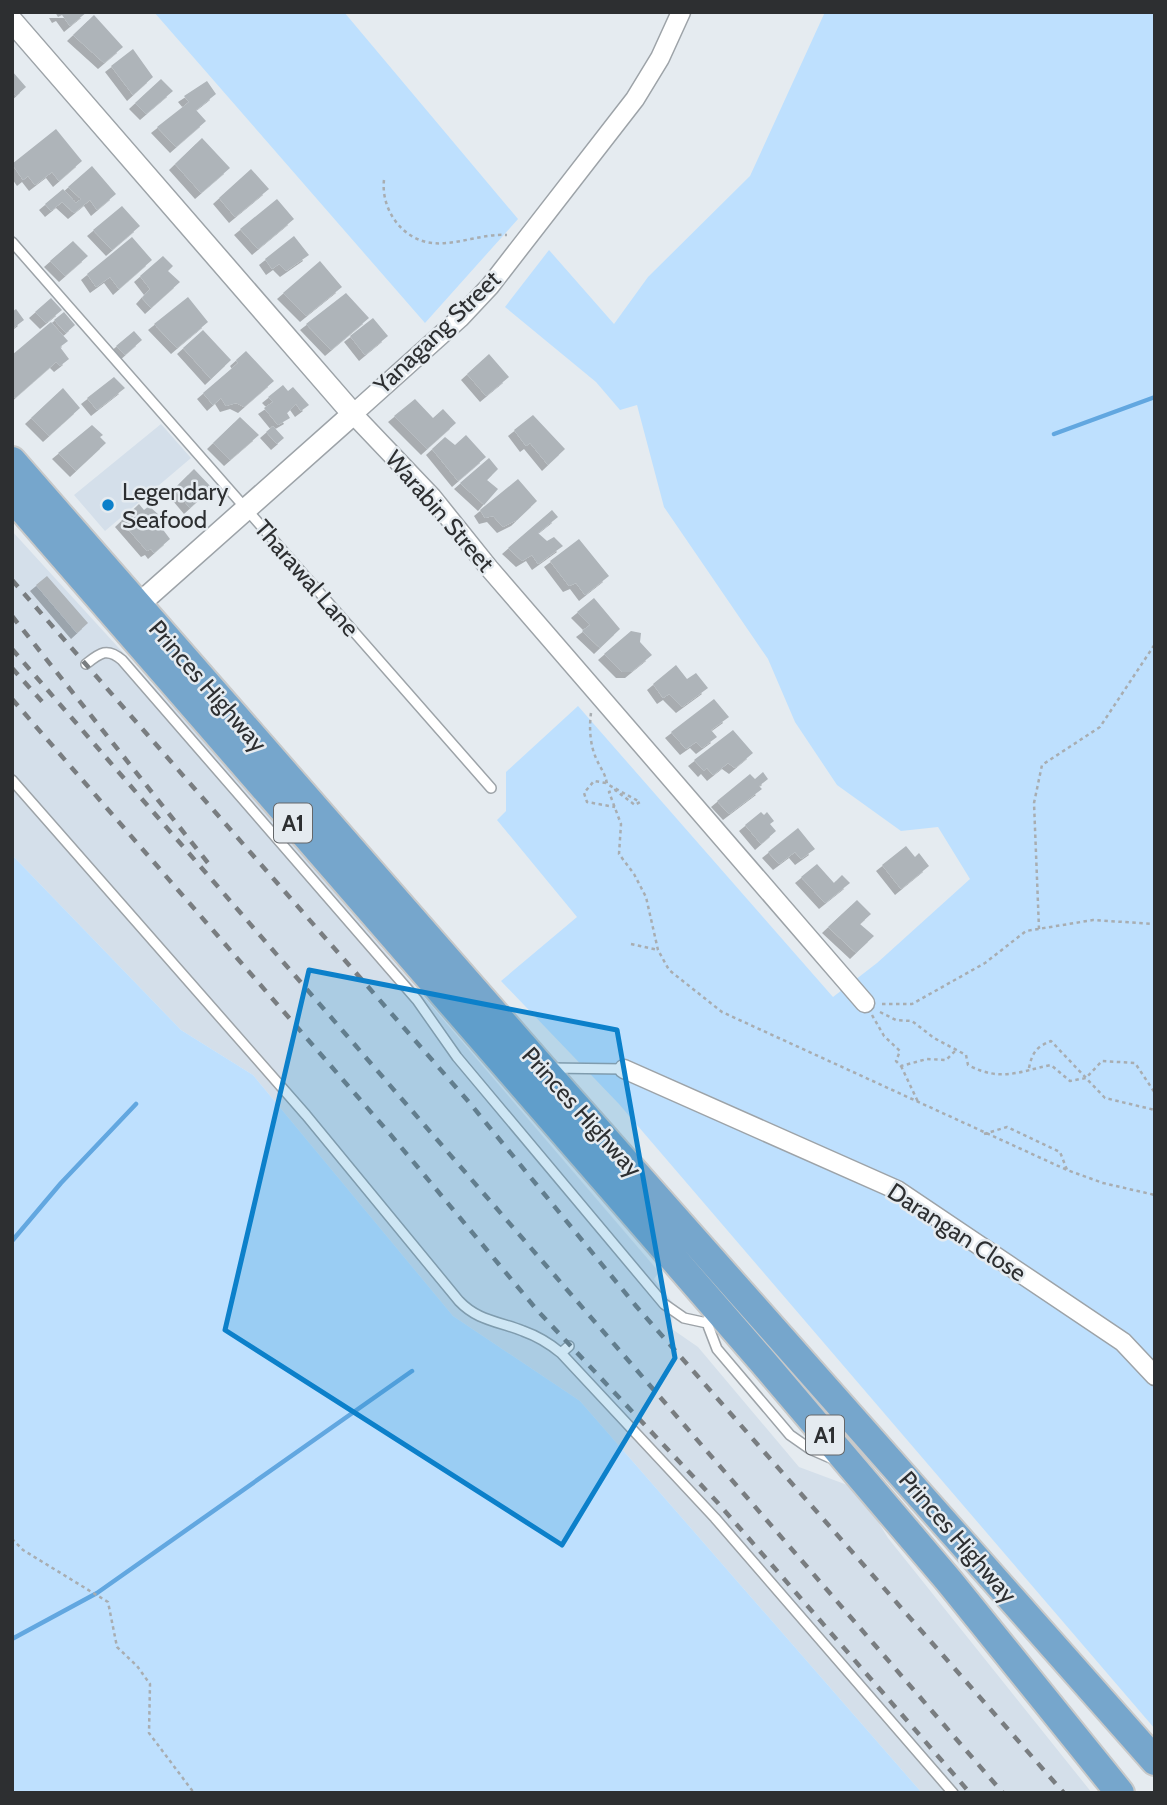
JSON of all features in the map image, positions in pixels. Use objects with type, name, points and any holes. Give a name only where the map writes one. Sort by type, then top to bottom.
[{"type":"highway","name":"Princes Highway","points":[[12,461],[542,1068],[720,1300],[853,1467],[1120,1793]]},
{"type":"highway","name":"Princes Highway","points":[[12,497],[720,1300],[1155,1761]]},
{"type":"highway","points":[[12,509],[67,560]]},
{"type":"street","name":"Yanagang Street","points":[[138,605],[247,510],[475,302],[649,79],[681,12]]},
{"type":"street","name":"Warabin Street","points":[[12,21],[353,414],[432,497],[865,1003]]},
{"type":"street","name":"Darangan Close","points":[[624,1069],[897,1190],[1124,1342],[1155,1376]]},
{"type":"lane","name":"Tharawal Lane","points":[[12,242],[491,788]]},
{"type":"lane","points":[[86,664],[103,651],[112,652],[122,660],[417,999],[457,1057],[664,1304],[684,1318],[720,1300]]},
{"type":"lane","points":[[12,780],[306,1115],[466,1308],[490,1322],[545,1340],[561,1353],[724,1528],[953,1793]]},
{"type":"lane","points":[[542,1068],[624,1069]]},
{"type":"lane","points":[[561,1353],[569,1346]]},
{"type":"path","points":[[384,180],[382,195],[392,218],[404,230],[426,242],[488,234],[528,237]]},
{"type":"path","points":[[1039,929],[1034,803],[1042,765],[1100,727],[1147,652],[1155,645]]},
{"type":"path","points":[[593,688],[589,727],[595,757],[605,771],[607,784]]},
{"type":"path","points":[[615,807],[601,807],[587,802],[584,793],[594,781],[607,784],[640,802],[635,805],[615,790],[609,792],[615,807],[621,824],[619,854],[635,874],[646,897],[658,950],[669,970],[722,1012],[1067,1170],[1155,1195]]},
{"type":"path","points":[[865,1003],[912,1004],[985,963],[1026,931],[1093,920],[1155,924]]},
{"type":"path","points":[[631,944],[658,950]]},
{"type":"path","points":[[865,1003],[896,1020],[912,1021],[934,1038],[966,1055],[968,1065],[981,1072],[1009,1077],[1051,1065],[1070,1081],[1086,1078],[1102,1061],[1135,1063],[1155,1093]]},
{"type":"path","points":[[865,1003],[884,1036],[900,1051],[896,1061],[919,1104]]},
{"type":"path","points":[[1028,1070],[1031,1055],[1038,1046],[1051,1041],[1105,1098],[1155,1110]]},
{"type":"path","points":[[901,1066],[927,1059],[946,1060],[957,1049]]},
{"type":"path","points":[[984,1134],[1007,1128],[1060,1152],[1067,1170]]},
{"type":"path","points":[[12,1539],[23,1550],[108,1602],[117,1647],[138,1666],[150,1684],[149,1732],[194,1793]]},
{"type":"highlighted area","points":[[309,970],[617,1030],[675,1358],[562,1545],[225,1330]]},
{"type":"shaded area","points":[[154,12],[344,12],[518,219],[425,323]]},
{"type":"shaded area","points":[[825,12],[1155,12],[1155,1729],[619,1104],[501,981],[577,917],[497,820],[506,811],[506,772],[578,706],[833,997],[877,963],[970,879],[938,827],[901,831],[837,785],[795,722],[768,659],[664,507],[637,405],[620,410],[596,382],[505,307],[549,250],[614,324],[648,277],[750,176]]},
{"type":"shaded area","points":[[161,424],[191,458],[105,531],[74,495]]},
{"type":"shaded area","points":[[12,531],[221,760],[659,1272],[654,1279],[673,1303],[672,1329],[698,1347],[799,1467],[858,1489],[888,1538],[1092,1793],[922,1793],[580,1401],[453,1316],[253,1075],[181,1030],[12,855]]},
{"type":"shaded area","points":[[12,855],[181,1030],[253,1075],[453,1316],[580,1401],[922,1793],[12,1793]]},
{"type":"building","points":[[55,12],[87,12],[70,26],[62,15],[58,17]]},
{"type":"building","points":[[94,15],[123,47],[104,63],[73,35]]},
{"type":"building","points":[[133,49],[153,77],[133,95],[111,66]]},
{"type":"building","points":[[12,71],[26,87],[16,96],[12,92]]},
{"type":"building","points":[[161,79],[173,91],[146,114],[135,103]]},
{"type":"building","points":[[207,81],[216,94],[196,110],[206,121],[176,147],[157,127],[189,102],[184,96]]},
{"type":"building","points":[[56,129],[82,161],[59,181],[52,172],[35,185],[28,176],[23,180],[12,164]]},
{"type":"building","points":[[202,138],[230,168],[201,193],[175,164]]},
{"type":"building","points":[[92,166],[116,194],[97,210],[90,200],[74,213],[62,202],[51,211],[45,204],[63,189],[76,203],[81,199],[68,187]]},
{"type":"building","points":[[251,169],[269,189],[235,217],[219,198]]},
{"type":"building","points":[[277,199],[294,219],[258,249],[240,229]]},
{"type":"building","points":[[122,206],[140,226],[112,250],[93,230]]},
{"type":"building","points":[[294,236],[309,255],[286,271],[279,264],[272,269],[265,259]]},
{"type":"building","points":[[132,237],[152,260],[119,289],[110,277],[96,287],[87,274]]},
{"type":"building","points":[[73,241],[88,256],[65,276],[50,261]]},
{"type":"building","points":[[163,256],[173,266],[168,271],[180,282],[151,308],[142,298],[150,289],[140,276]]},
{"type":"building","points":[[320,261],[342,287],[306,316],[283,293]]},
{"type":"building","points":[[346,293],[369,318],[331,350],[306,324]]},
{"type":"building","points":[[188,297],[208,322],[177,348],[154,324]]},
{"type":"building","points":[[51,298],[62,310],[46,323],[35,312]]},
{"type":"building","points":[[16,309],[24,320],[12,329],[12,312]]},
{"type":"building","points":[[64,312],[75,325],[66,333],[54,320]]},
{"type":"building","points":[[373,318],[388,336],[365,355],[350,336]]},
{"type":"building","points":[[51,322],[68,341],[60,347],[69,359],[60,366],[56,362],[15,398],[12,395],[12,355]]},
{"type":"building","points":[[203,330],[231,360],[211,379],[183,348]]},
{"type":"building","points":[[134,331],[142,340],[125,355],[116,346]]},
{"type":"building","points":[[246,351],[274,381],[244,407],[236,403],[226,406],[221,398],[213,405],[203,393],[238,363],[236,360]]},
{"type":"building","points":[[489,354],[509,377],[486,396],[467,374]]},
{"type":"building","points":[[114,377],[125,388],[97,410],[87,398]]},
{"type":"building","points":[[283,385],[288,391],[293,387],[309,405],[301,411],[296,404],[287,413],[290,418],[278,425],[264,408],[273,402],[268,397]]},
{"type":"building","points":[[63,388],[80,408],[49,436],[31,418]]},
{"type":"building","points":[[415,399],[433,418],[443,409],[456,423],[427,449],[394,416]]},
{"type":"building","points":[[533,415],[565,449],[548,465],[530,443],[526,446],[514,430]]},
{"type":"building","points":[[240,417],[259,435],[230,460],[213,443]]},
{"type":"building","points":[[92,425],[103,435],[100,437],[106,443],[76,471],[58,453]]},
{"type":"building","points":[[273,426],[284,438],[277,444],[266,432]]},
{"type":"building","points":[[466,435],[486,457],[458,481],[432,449],[445,437],[455,445]]},
{"type":"building","points":[[489,458],[498,469],[487,480],[498,489],[484,505],[460,483]]},
{"type":"building","points":[[194,469],[212,488],[190,508],[174,489]]},
{"type":"building","points":[[518,479],[537,501],[517,520],[503,527],[493,516],[485,518],[480,510]]},
{"type":"building","points":[[139,504],[144,510],[149,506],[159,515],[155,519],[170,539],[154,553],[151,549],[147,551],[121,521]]},
{"type":"building","points":[[552,510],[558,517],[538,533],[547,541],[554,537],[563,546],[538,564],[532,555],[522,561],[508,548]]},
{"type":"building","points":[[579,539],[609,576],[585,595],[576,583],[569,586],[550,561]]},
{"type":"building","points":[[47,576],[88,623],[77,633],[36,585]]},
{"type":"building","points":[[594,598],[620,629],[600,648],[582,631],[590,625],[577,612]]},
{"type":"building","points":[[631,631],[641,633],[640,642],[652,655],[631,672],[622,672],[604,654]]},
{"type":"building","points":[[676,665],[687,679],[696,673],[708,688],[682,707],[669,694],[663,698],[653,684]]},
{"type":"building","points":[[714,699],[729,717],[711,730],[717,737],[702,748],[696,742],[686,749],[671,732]]},
{"type":"building","points":[[733,730],[753,753],[735,768],[728,763],[713,775],[707,768],[704,771],[694,760]]},
{"type":"building","points":[[763,772],[768,779],[759,786],[762,789],[729,814],[717,801],[750,774],[755,779]]},
{"type":"building","points":[[761,812],[764,815],[767,812],[774,821],[770,824],[776,831],[761,844],[745,825]]},
{"type":"building","points":[[798,828],[815,849],[801,859],[795,852],[779,864],[768,852]]},
{"type":"building","points":[[906,846],[915,857],[919,853],[929,866],[901,889],[882,865]]},
{"type":"building","points":[[817,864],[834,883],[842,875],[850,883],[825,903],[801,877]]},
{"type":"building","points":[[857,900],[871,914],[860,924],[874,936],[856,953],[828,927]]},
{"type":"waterway","points":[[1054,434],[1155,397]]},
{"type":"waterway","points":[[12,1241],[61,1183],[136,1104]]},
{"type":"waterway","points":[[12,1639],[97,1593],[412,1371]]},
{"type":"railway","points":[[12,580],[468,1101],[636,1306],[1064,1793]]},
{"type":"railway","points":[[12,616],[208,863]]},
{"type":"railway","points":[[12,649],[1003,1793]]},
{"type":"railway","points":[[12,668],[45,705]]},
{"type":"railway","points":[[12,699],[390,1134],[537,1310],[718,1503],[970,1793]]},
{"type":"place","name":"Legendary Seafood","points":[[108,505]]}]
